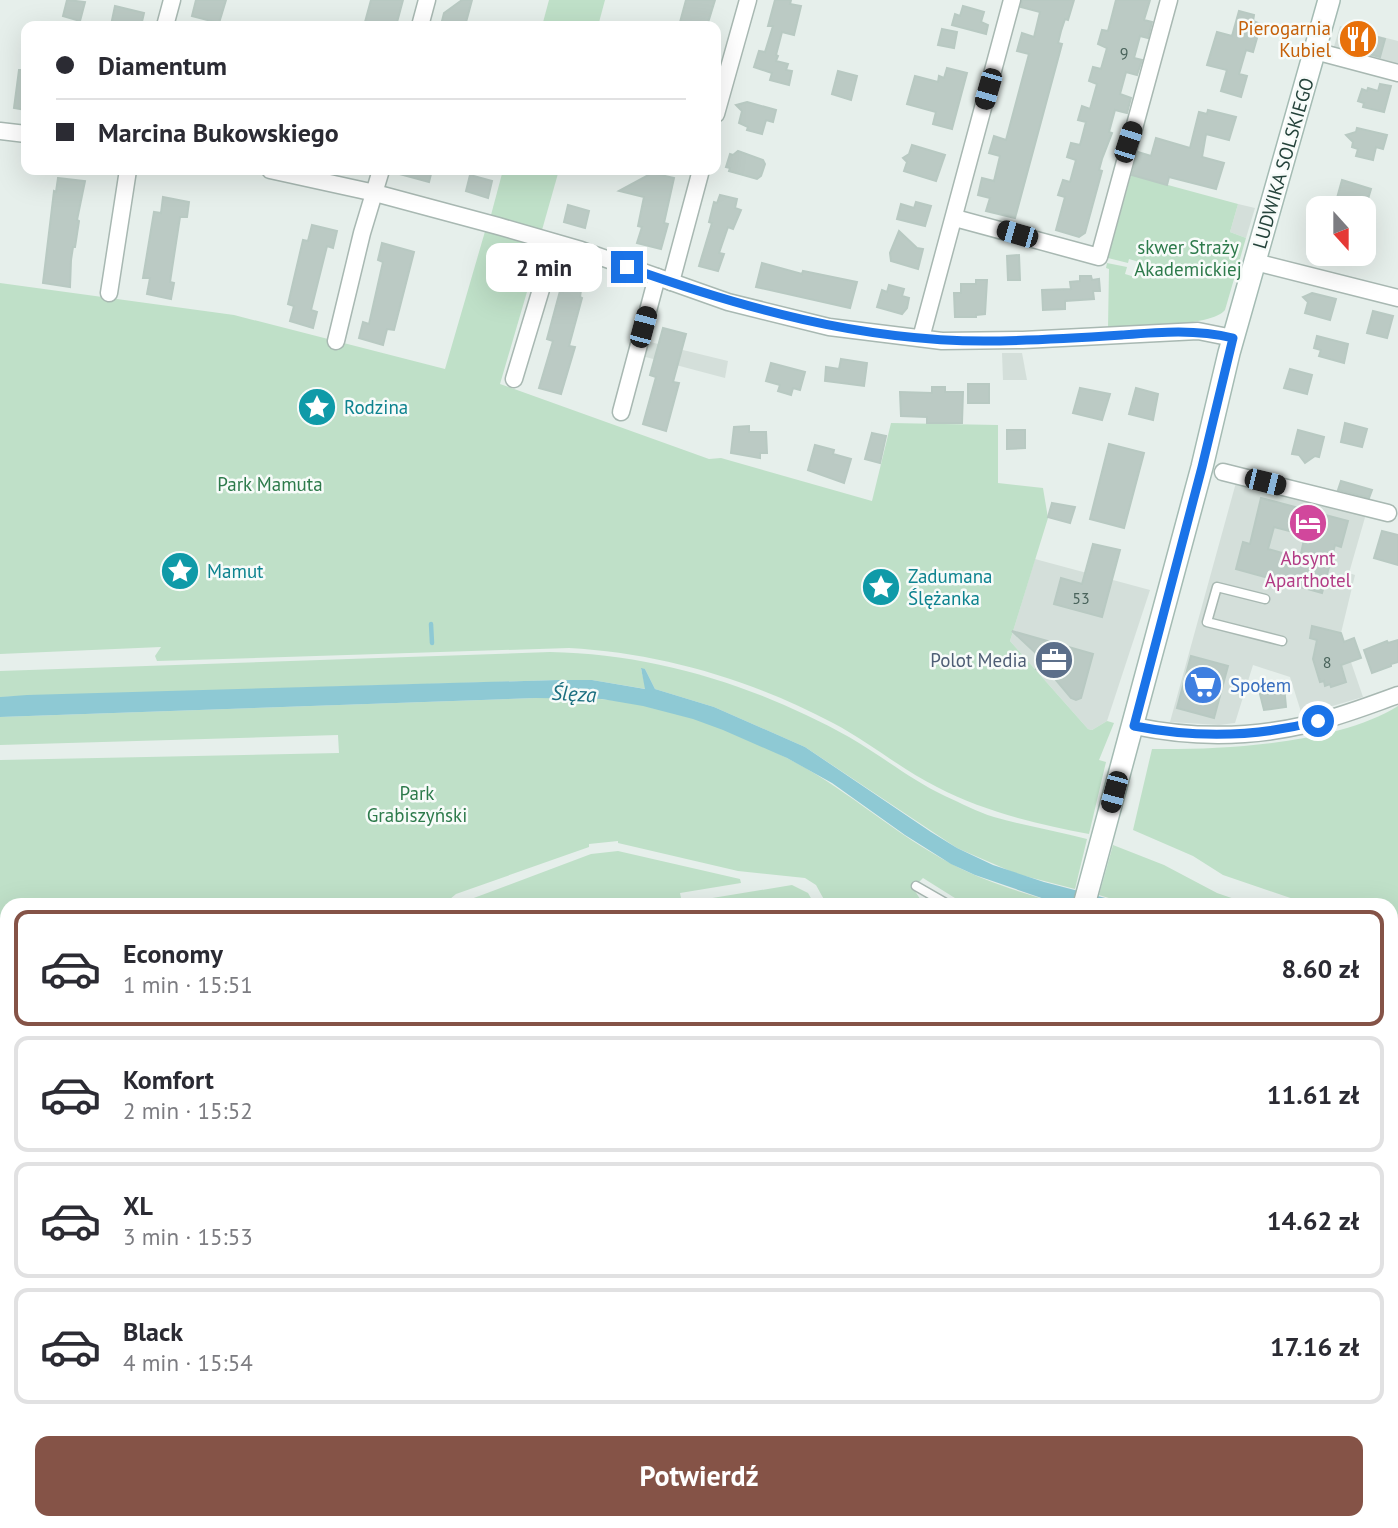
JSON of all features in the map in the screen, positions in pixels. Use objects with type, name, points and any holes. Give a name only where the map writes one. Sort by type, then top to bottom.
[{"type":"main road","name":"LUDWIKA SOLSKIEGO","points":[[1086,898],[1134,726],[1233,338],[1329,0]]},
{"type":"street","points":[[166,21],[172,0]]},
{"type":"street","points":[[421,21],[427,0]]},
{"type":"street","points":[[721,96],[748,0]]},
{"type":"street","points":[[921,338],[1012,0]]},
{"type":"street","points":[[955,218],[1099,257],[1169,0]]},
{"type":"street","points":[[1315,51],[1398,73]]},
{"type":"street","points":[[0,131],[21,133]]},
{"type":"street","points":[[109,293],[125,175]]},
{"type":"street","points":[[292,175],[375,194],[555,243],[728,302],[829,327],[942,341],[1023,340],[1198,331],[1233,338]]},
{"type":"street","points":[[336,341],[362,233],[380,175]]},
{"type":"street","points":[[621,412],[699,175]]},
{"type":"street","points":[[514,379],[555,243]]},
{"type":"street","points":[[1255,262],[1398,298]]},
{"type":"street","points":[[1223,472],[1388,513]]},
{"type":"street","points":[[1134,726],[1207,736],[1268,730],[1304,725],[1398,695]]},
{"type":"lane","points":[[1202,467],[1223,472]]},
{"type":"lane","points":[[1265,599],[1217,587],[1207,622],[1282,641]]},
{"type":"lane","points":[[916,886],[936,898]]},
{"type":"shaded area","points":[[1340,26],[1398,41],[1398,67],[1333,50]]},
{"type":"shaded area","points":[[1238,204],[1255,208],[1246,238],[1230,232]]},
{"type":"shaded area","points":[[646,341],[728,361],[725,378],[642,356]]},
{"type":"shaded area","points":[[1002,353],[1022,353],[1027,380],[1003,380]]},
{"type":"shaded area","points":[[1237,479],[1366,514],[1349,573],[1355,575],[1341,633],[1363,697],[1302,715],[1290,677],[1253,665],[1235,723],[1219,725],[1170,722]]},
{"type":"shaded area","points":[[1035,559],[1150,590],[1107,721],[1092,730],[1088,729],[1010,641]]},
{"type":"green space","points":[[549,0],[605,0],[599,21],[543,21]]},
{"type":"green space","points":[[502,175],[558,175],[542,230],[491,215]]},
{"type":"green space","name":"skwer Straży Akademickiej","points":[[1131,175],[1238,204],[1230,232],[1246,238],[1225,310],[1217,316],[1189,323],[1108,327],[1107,263],[1127,267],[1125,274],[1135,277],[1139,262],[1129,259],[1128,263],[1108,258]]},
{"type":"green space","name":"Park Mamuta","points":[[486,228],[541,244],[500,384],[709,459],[721,458],[872,501],[891,423],[998,425],[998,483],[1043,488],[1048,518],[1010,641],[1088,729],[1092,730],[1107,721],[1114,723],[1099,760],[1106,762],[1089,834],[992,810],[955,796],[924,780],[846,730],[771,694],[705,671],[638,656],[569,648],[157,661],[155,656],[161,647],[0,654],[0,283],[234,315],[445,369]]},
{"type":"green space","points":[[550,652],[590,654],[667,666],[742,688],[778,702],[849,737],[920,783],[975,810],[1087,839],[1075,889],[1017,874],[957,848],[805,747],[714,707],[655,689],[645,669],[641,669],[646,689],[592,680],[558,680],[0,697],[0,671]]},
{"type":"green space","name":"Park Grabiszyński","points":[[536,698],[600,699],[648,706],[720,727],[765,747],[809,770],[910,839],[952,864],[992,882],[1041,898],[955,898],[923,878],[913,888],[919,898],[823,898],[816,885],[805,878],[738,871],[618,841],[589,844],[589,847],[456,894],[451,898],[0,898],[0,760],[339,753],[338,735],[0,745],[0,717]]},
{"type":"green space","points":[[1398,706],[1398,898],[1290,898],[1223,875],[1193,856],[1133,830],[1152,749],[1212,748],[1279,742],[1312,737],[1373,719]]},
{"type":"green space","points":[[1113,845],[1164,865],[1232,898],[1109,898],[1099,895]]},
{"type":"green space","points":[[618,851],[740,879],[741,883],[680,893],[681,898],[474,898],[591,854]]},
{"type":"green space","points":[[792,885],[808,893],[811,898],[713,898]]},
{"type":"water","name":"Ślęza","points":[[641,668],[645,669],[655,689],[714,707],[805,747],[957,848],[993,865],[1105,898],[1042,898],[975,875],[951,864],[832,783],[787,758],[693,719],[602,699],[536,698],[0,717],[0,697],[27,695],[558,680],[592,680],[645,689]]},
{"type":"building","points":[[67,0],[85,2],[80,21],[63,16]]},
{"type":"building","points":[[196,0],[226,0],[220,21],[192,16]]},
{"type":"building","points":[[371,0],[403,0],[397,21],[365,21]]},
{"type":"building","points":[[462,0],[472,0],[466,21],[442,21],[444,13]]},
{"type":"building","points":[[686,0],[715,0],[709,21],[680,21]]},
{"type":"building","points":[[775,0],[791,0],[790,4],[801,6],[794,35],[782,32],[776,55],[776,61],[788,64],[786,70],[792,71],[789,85],[770,80],[772,73],[754,67],[759,51],[765,52],[773,26],[768,26]]},
{"type":"building","points":[[1022,0],[1074,0],[1068,20],[1065,19],[1061,31],[1058,43],[1062,44],[1015,218],[986,211],[990,198],[978,195],[982,178],[994,181],[1000,156],[989,153],[994,136],[1006,140],[1029,54],[1017,51],[1022,33],[1034,37],[1040,12],[1021,7]]},
{"type":"building","points":[[1116,0],[1150,0],[1144,20],[1152,22],[1148,38],[1140,36],[1134,58],[1142,60],[1137,75],[1126,72],[1120,94],[1131,98],[1127,113],[1115,110],[1109,132],[1112,133],[1099,170],[1102,171],[1085,233],[1079,237],[1056,230],[1065,197],[1058,195],[1063,180],[1070,182],[1076,160],[1067,157],[1071,143],[1080,145],[1086,122],[1078,120],[1082,106],[1090,109],[1097,84],[1089,81],[1093,67],[1101,69],[1107,48],[1098,44],[1102,30],[1108,31]]},
{"type":"building","points":[[115,6],[144,13],[142,21],[112,21]]},
{"type":"building","points":[[963,6],[984,12],[981,22],[988,25],[986,34],[952,25],[955,14],[960,16]]},
{"type":"building","points":[[1239,11],[1254,15],[1253,21],[1261,24],[1253,52],[1246,50],[1239,74],[1247,76],[1241,97],[1221,91],[1227,70],[1207,65],[1217,32],[1232,36]]},
{"type":"building","points":[[942,29],[957,32],[954,48],[938,45]]},
{"type":"building","points":[[1358,32],[1385,39],[1380,57],[1353,50]]},
{"type":"building","points":[[947,68],[967,73],[952,129],[933,124],[936,112],[907,104],[915,76],[938,82],[939,76],[944,78]]},
{"type":"building","points":[[19,70],[21,70],[21,109],[14,108]]},
{"type":"building","points":[[838,71],[857,76],[851,100],[832,94]]},
{"type":"building","points":[[1380,84],[1391,86],[1384,112],[1363,107],[1364,103],[1358,101],[1362,89],[1378,91]]},
{"type":"building","points":[[747,102],[776,110],[773,122],[766,120],[762,134],[747,130],[748,127],[739,123],[742,111],[736,105]]},
{"type":"building","points":[[1208,110],[1236,117],[1229,140],[1206,134],[1202,157],[1224,163],[1216,189],[1169,177],[1167,185],[1132,175],[1138,152],[1151,156],[1156,138],[1190,148],[1199,112],[1207,114]]},
{"type":"building","points":[[1357,128],[1387,135],[1383,149],[1376,147],[1373,160],[1356,156],[1358,149],[1352,147],[1353,142],[1346,135],[1356,132]]},
{"type":"building","points":[[912,145],[945,155],[936,181],[904,171],[907,162],[903,158],[909,154]]},
{"type":"building","points":[[738,151],[763,160],[765,164],[761,176],[757,179],[729,171],[730,168],[726,167],[730,154]]},
{"type":"building","points":[[403,175],[431,175],[429,182]]},
{"type":"building","points":[[470,175],[492,181],[488,198],[466,191]]},
{"type":"building","points":[[648,175],[674,178],[664,223],[668,224],[661,249],[637,243],[642,227],[638,226],[644,197],[619,191]]},
{"type":"building","points":[[58,178],[85,181],[71,260],[70,287],[43,283],[54,191],[56,192]]},
{"type":"building","points":[[1342,180],[1371,189],[1369,196],[1338,196]]},
{"type":"building","points":[[720,195],[737,199],[735,208],[741,210],[733,229],[728,227],[719,253],[724,254],[718,271],[699,266],[712,223],[709,222],[714,202],[717,203]]},
{"type":"building","points":[[163,197],[189,202],[187,217],[180,217],[170,282],[174,283],[171,299],[147,294],[150,278],[143,278],[154,212],[161,213]]},
{"type":"building","points":[[916,202],[931,206],[925,226],[897,219],[901,204],[914,208]]},
{"type":"building","points":[[568,205],[589,211],[585,228],[564,222]]},
{"type":"building","points":[[312,225],[337,231],[333,248],[327,246],[311,310],[317,312],[313,328],[290,321],[294,306],[288,304],[303,240],[308,241]]},
{"type":"building","points":[[899,231],[917,248],[923,249],[918,269],[891,261],[890,253]]},
{"type":"building","points":[[382,243],[414,252],[394,330],[387,329],[383,345],[359,338],[363,322],[369,324],[383,262],[378,260]]},
{"type":"building","points":[[1019,255],[1020,280],[1008,280],[1007,256]]},
{"type":"building","points":[[762,263],[802,274],[803,271],[857,282],[850,308],[756,287]]},
{"type":"building","points":[[1080,276],[1099,279],[1100,291],[1093,291],[1094,299],[1065,301],[1065,309],[1043,310],[1042,290],[1071,289],[1070,282],[1080,281]]},
{"type":"building","points":[[976,280],[987,280],[985,314],[955,317],[954,293],[961,293],[961,284],[976,284]]},
{"type":"building","points":[[565,285],[581,290],[582,298],[569,346],[575,347],[561,394],[539,388],[553,341],[547,339],[560,291],[563,292]]},
{"type":"building","points":[[889,285],[904,289],[902,296],[909,298],[907,308],[902,314],[877,307],[882,290],[887,292]]},
{"type":"building","points":[[1312,293],[1336,299],[1330,320],[1305,313],[1308,302],[1303,297]]},
{"type":"building","points":[[1373,311],[1393,316],[1387,338],[1367,333]]},
{"type":"building","points":[[663,328],[686,334],[673,382],[679,383],[666,431],[643,424],[656,377],[650,375]]},
{"type":"building","points":[[1317,336],[1348,344],[1344,363],[1319,356],[1321,350],[1314,348]]},
{"type":"building","points":[[841,359],[867,363],[864,386],[825,381],[826,367],[839,369]]},
{"type":"building","points":[[771,363],[805,372],[800,390],[793,388],[791,395],[778,391],[780,385],[766,381]]},
{"type":"building","points":[[1290,369],[1312,375],[1307,394],[1284,388]]},
{"type":"building","points":[[968,384],[989,384],[989,403],[968,403]]},
{"type":"building","points":[[932,387],[945,387],[945,392],[963,392],[962,423],[927,423],[927,417],[901,416],[900,392],[932,393]]},
{"type":"building","points":[[1080,388],[1110,394],[1102,420],[1073,413]]},
{"type":"building","points":[[1136,388],[1158,394],[1153,420],[1129,414]]},
{"type":"building","points":[[1345,423],[1367,429],[1362,447],[1341,442]]},
{"type":"building","points":[[749,426],[749,432],[766,432],[767,453],[760,453],[760,458],[731,453],[734,427]]},
{"type":"building","points":[[1007,430],[1025,430],[1025,448],[1007,449]]},
{"type":"building","points":[[1298,430],[1324,437],[1319,457],[1315,456],[1305,463],[1299,455],[1292,454]]},
{"type":"building","points":[[872,433],[886,436],[880,463],[865,459]]},
{"type":"building","points":[[1109,444],[1144,453],[1124,528],[1090,519]]},
{"type":"building","points":[[815,445],[834,450],[833,454],[851,459],[844,483],[808,470]]},
{"type":"building","points":[[1341,481],[1372,490],[1369,498],[1338,490]]},
{"type":"building","points":[[1261,498],[1348,521],[1341,547],[1335,545],[1322,593],[1236,569],[1243,542],[1250,544]],"holes":[[[1274,527],[1305,535],[1300,558],[1268,549]]]},
{"type":"building","points":[[1052,503],[1075,507],[1070,523],[1048,517]]},
{"type":"building","points":[[1382,531],[1398,535],[1398,565],[1374,558]]},
{"type":"building","points":[[1093,544],[1120,550],[1102,617],[1054,604],[1061,578],[1082,584]]},
{"type":"building","points":[[1312,626],[1341,633],[1344,642],[1354,638],[1361,658],[1341,665],[1346,682],[1331,687],[1330,684],[1325,686],[1324,681],[1320,682],[1313,659],[1317,640],[1310,638]]},
{"type":"building","points":[[1012,631],[1093,654],[1081,698],[1071,698],[1051,674],[1036,669],[1040,657]]},
{"type":"building","points":[[1398,640],[1398,662],[1372,673],[1364,650],[1387,641]]},
{"type":"building","name":"Społem","points":[[1191,656],[1228,666],[1214,718],[1177,708]]},
{"type":"building","points":[[1271,684],[1271,688],[1284,686],[1286,707],[1264,710],[1258,686]]},
{"type":"waterway","points":[[431,624],[432,643]]},
{"type":"place","name":"Pierogarnia Kubiel","points":[[1358,39]]},
{"type":"place","name":"Rodzina","points":[[317,407]]},
{"type":"place","name":"Absynt Aparthotel","points":[[1308,523]]},
{"type":"place","name":"Mamut","points":[[180,571]]},
{"type":"place","name":"Zadumana Ślężanka","points":[[881,587]]},
{"type":"place","name":"Polot Media","points":[[1054,660]]},
{"type":"place","name":"Społem","points":[[1203,685]]},
{"type":"route","points":[[627,267],[740,305],[829,327],[883,335],[942,341],[985,341],[1198,331],[1233,338],[1134,726],[1207,736],[1286,728],[1318,721]]}]
